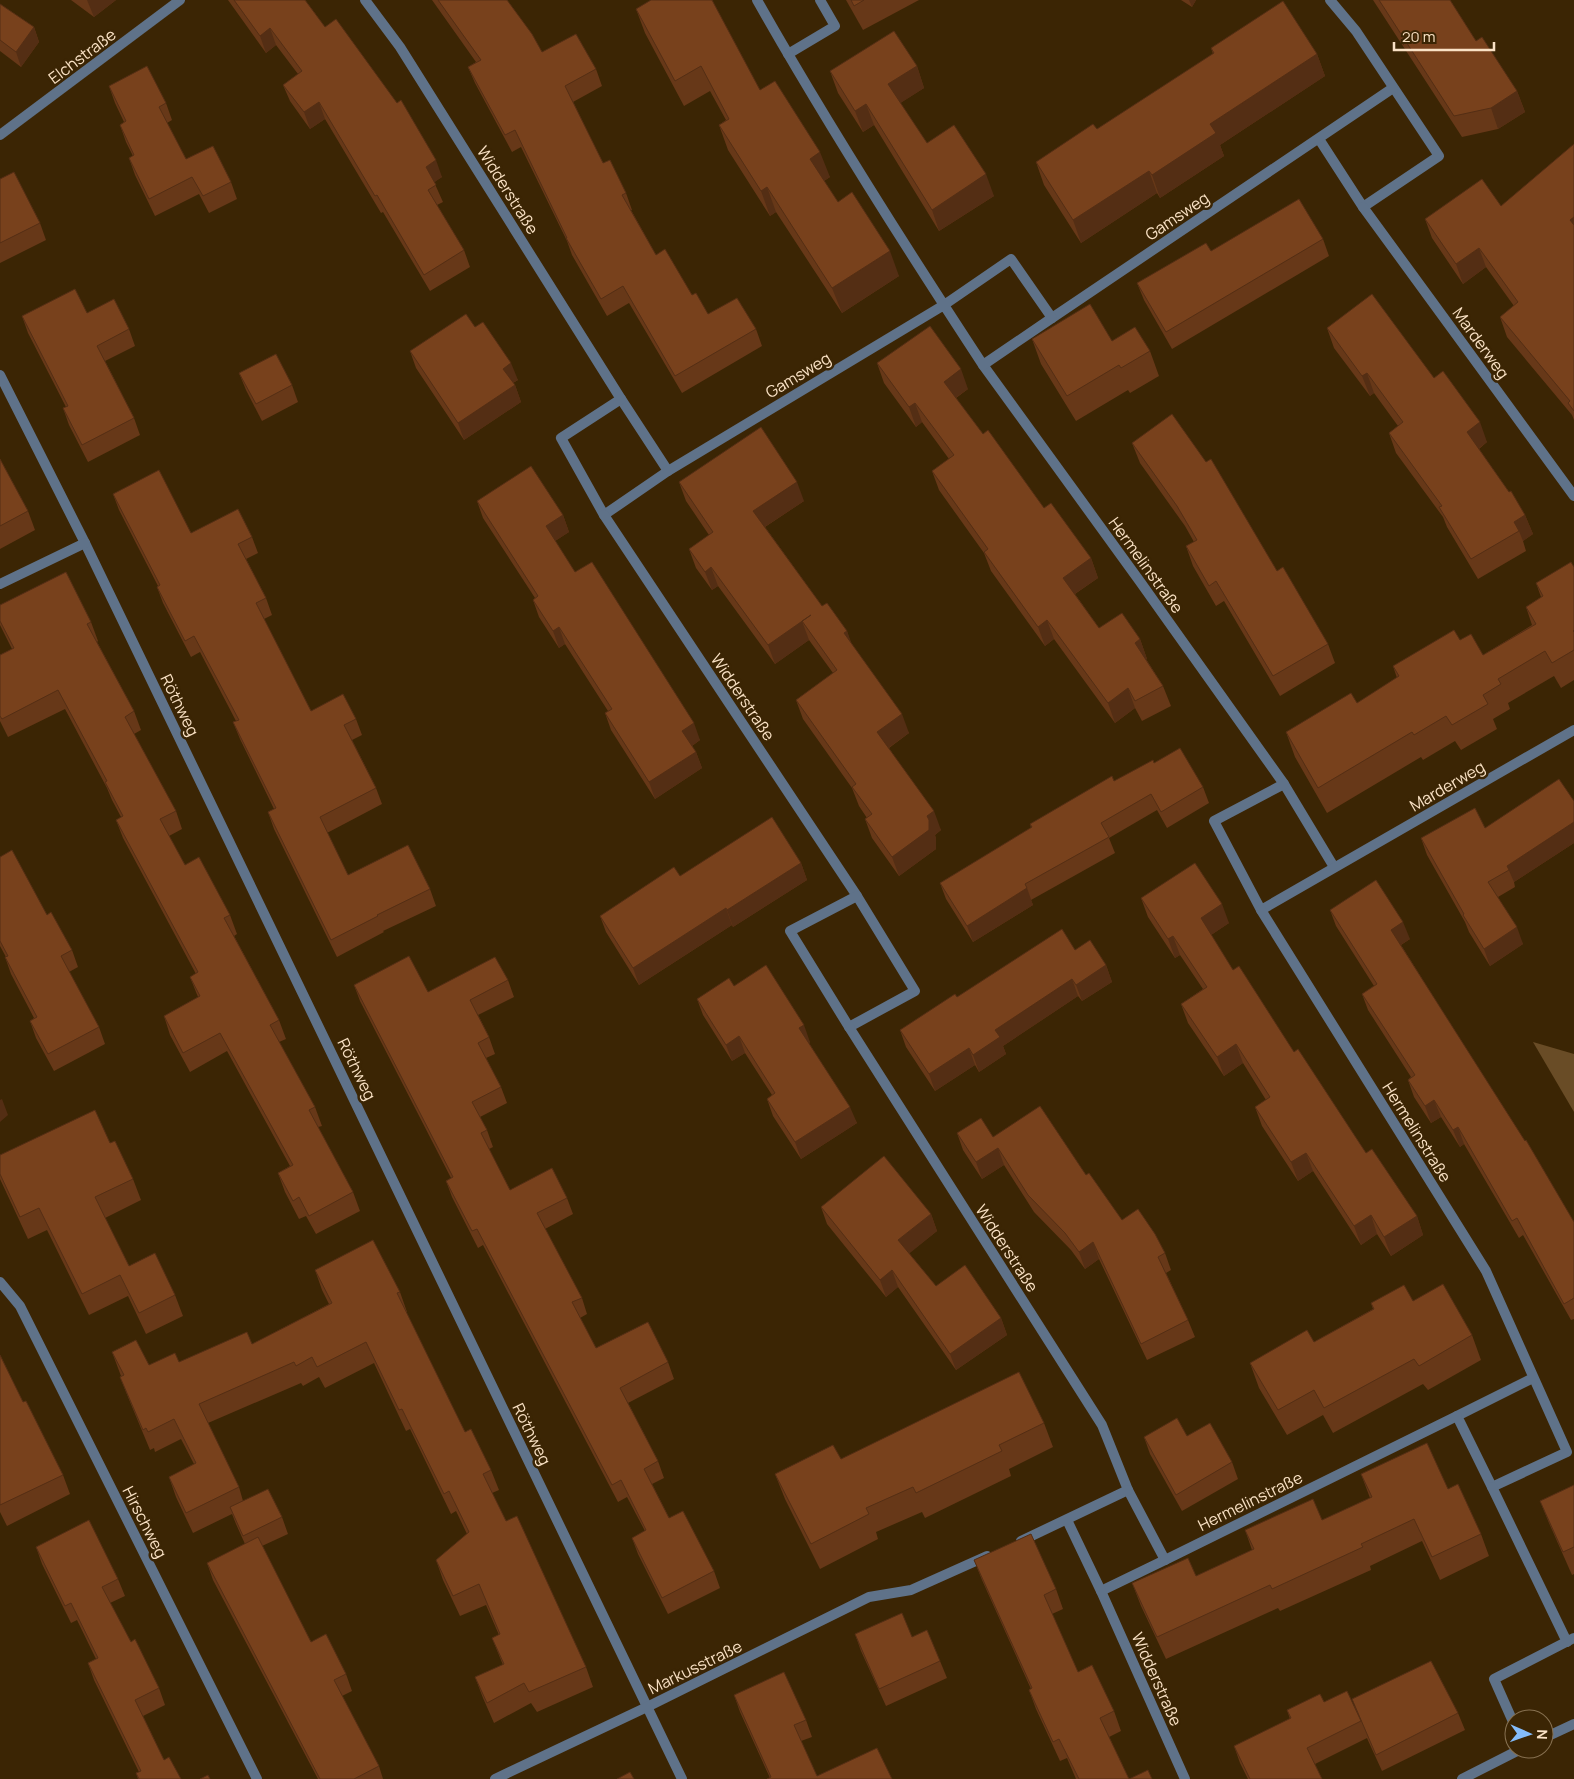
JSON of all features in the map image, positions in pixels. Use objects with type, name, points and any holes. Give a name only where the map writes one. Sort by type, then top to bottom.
[{"type":"street","name":"Elchstraße","points":[[0,135],[180,0]]},
{"type":"street","name":"Widderstraße","points":[[365,0],[400,47],[668,471]]},
{"type":"street","points":[[757,0],[788,54],[944,306],[983,365]]},
{"type":"street","points":[[788,54],[835,26],[820,0]]},
{"type":"street","points":[[1319,139],[1364,207],[1438,156],[1356,31],[1330,0]]},
{"type":"street","name":"Gamsweg","points":[[983,365],[1393,88]]},
{"type":"street","name":"Marderweg","points":[[1364,207],[1574,496]]},
{"type":"street","name":"Gamsweg","points":[[668,471],[944,306],[1011,259],[1052,318]]},
{"type":"street","name":"Hermelinstraße","points":[[983,365],[1284,784],[1334,867]]},
{"type":"street","name":"Röthweg","points":[[0,375],[85,543],[682,1779]]},
{"type":"street","name":"Widderstraße","points":[[621,399],[561,438],[604,515],[857,896],[915,991],[849,1027]]},
{"type":"street","points":[[604,515],[668,471]]},
{"type":"street","points":[[0,584],[85,543]]},
{"type":"street","name":"Marderweg","points":[[1334,867],[1574,730]]},
{"type":"street","name":"Hermelinstraße","points":[[1284,784],[1214,821],[1261,910],[1486,1271],[1532,1378],[1567,1452],[1492,1487]]},
{"type":"street","points":[[1261,910],[1334,867]]},
{"type":"street","name":"Widderstraße","points":[[857,896],[790,932],[1102,1425],[1128,1490],[1165,1560]]},
{"type":"street","name":"Hirschweg","points":[[0,1282],[20,1306],[258,1779]]},
{"type":"street","name":"Hermelinstraße","points":[[1165,1560],[1532,1378]]},
{"type":"street","points":[[1457,1416],[1571,1640],[1494,1679],[1507,1709]]},
{"type":"street","points":[[1015,1543],[1128,1490]]},
{"type":"street","name":"Widderstraße","points":[[1066,1520],[1101,1591],[1185,1779]]},
{"type":"street","name":"Markusstraße","points":[[495,1779],[647,1707],[869,1597],[911,1590],[997,1551]]},
{"type":"street","points":[[1101,1591],[1165,1560]]},
{"type":"street","points":[[1554,1733],[1574,1724]]},
{"type":"street","points":[[1462,1779],[1504,1758]]},
{"type":"shaded area","points":[[1533,1042],[1574,1054],[1574,1112]]},
{"type":"building","points":[[234,0],[305,0],[325,27],[336,19],[397,103],[401,100],[436,160],[426,167],[436,185],[428,190],[464,250],[424,275],[319,102],[304,112],[283,85],[302,71],[270,28],[260,36]]},
{"type":"building","points":[[438,0],[507,0],[532,34],[542,52],[576,34],[596,69],[565,86],[603,163],[610,160],[626,193],[622,195],[656,255],[665,249],[692,295],[696,293],[708,314],[737,298],[756,329],[675,376],[623,286],[601,299],[566,238],[515,130],[505,135],[468,67],[481,60]]},
{"type":"building","points":[[651,0],[712,0],[760,90],[775,81],[820,152],[810,159],[838,202],[852,192],[890,251],[832,288],[767,187],[761,191],[719,125],[729,119],[701,66],[675,81],[636,9]]},
{"type":"building","points":[[851,0],[864,0],[854,6]]},
{"type":"building","points":[[1379,0],[1450,0],[1476,41],[1482,37],[1517,91],[1491,108],[1454,116]]},
{"type":"building","points":[[1283,1],[1317,54],[1210,124],[1216,133],[1152,175],[1149,171],[1073,220],[1036,162],[1093,124],[1097,129],[1214,53],[1211,48]]},
{"type":"building","points":[[0,4],[34,27],[16,52],[0,40]]},
{"type":"building","points":[[894,31],[917,66],[888,84],[927,143],[954,125],[986,174],[932,210],[866,104],[855,111],[830,71]]},
{"type":"building","points":[[147,66],[166,103],[159,107],[186,159],[213,146],[231,182],[203,196],[192,177],[149,199],[129,158],[134,155],[120,125],[126,121],[109,86]]},
{"type":"building","points":[[1574,144],[1574,217],[1570,220],[1574,225],[1574,411],[1568,403],[1570,401],[1500,317],[1518,302],[1479,248],[1456,264],[1425,219],[1482,179],[1501,206]]},
{"type":"building","points":[[14,172],[40,223],[0,243],[0,179]]},
{"type":"building","points":[[1299,199],[1323,239],[1166,332],[1137,283],[1206,243],[1211,251]]},
{"type":"building","points":[[75,289],[87,313],[114,299],[129,329],[97,346],[134,418],[82,445],[63,408],[68,406],[22,316]]},
{"type":"building","points":[[1372,294],[1434,378],[1443,371],[1480,422],[1467,432],[1509,492],[1511,491],[1525,515],[1514,522],[1519,531],[1471,559],[1439,507],[1442,506],[1389,433],[1403,422],[1367,373],[1362,376],[1327,328]]},
{"type":"building","points":[[1090,304],[1112,341],[1135,327],[1150,351],[1121,368],[1119,365],[1067,396],[1032,339]]},
{"type":"building","points":[[466,314],[475,327],[483,322],[511,363],[503,369],[515,385],[458,423],[410,351]]},
{"type":"building","points":[[930,326],[961,369],[944,382],[983,434],[988,430],[1044,508],[1051,503],[1091,558],[1063,578],[1099,628],[1122,613],[1140,639],[1135,643],[1163,686],[1135,701],[1128,688],[1108,703],[1047,620],[1038,627],[984,552],[988,549],[932,471],[954,455],[915,403],[909,407],[877,363]]},
{"type":"building","points":[[276,354],[292,385],[256,404],[239,373]]},
{"type":"building","points":[[1172,414],[1206,462],[1211,459],[1277,571],[1283,567],[1328,644],[1273,676],[1216,581],[1209,586],[1186,546],[1197,540],[1177,506],[1132,443]]},
{"type":"building","points":[[761,427],[797,482],[753,511],[822,606],[827,603],[847,631],[844,633],[902,714],[877,732],[934,811],[927,816],[929,830],[892,857],[865,819],[872,814],[852,787],[856,784],[796,700],[837,670],[802,621],[768,645],[711,567],[705,572],[689,549],[713,532],[679,482]]},
{"type":"building","points":[[0,459],[28,511],[0,526]]},
{"type":"building","points":[[531,466],[563,515],[546,526],[575,572],[592,562],[694,723],[682,731],[696,752],[649,782],[605,713],[612,709],[559,627],[553,631],[533,600],[538,596],[477,501]]},
{"type":"building","points":[[159,470],[191,533],[238,509],[252,537],[238,544],[266,598],[256,603],[311,711],[343,694],[356,719],[344,725],[376,788],[320,817],[348,875],[408,845],[430,889],[331,940],[268,812],[276,808],[233,722],[239,720],[194,636],[185,641],[157,587],[160,585],[113,494]]},
{"type":"building","points":[[1571,562],[1574,567],[1574,650],[1552,663],[1545,651],[1498,679],[1501,684],[1483,695],[1488,704],[1452,725],[1446,716],[1414,735],[1412,732],[1318,788],[1286,732],[1351,693],[1357,703],[1399,676],[1393,666],[1454,630],[1460,640],[1471,634],[1483,655],[1536,624],[1526,607],[1543,596],[1536,583]]},
{"type":"building","points":[[66,572],[91,622],[87,624],[134,711],[125,717],[176,811],[160,819],[185,865],[199,857],[230,915],[224,918],[279,1020],[270,1025],[315,1107],[309,1110],[353,1192],[309,1216],[299,1197],[293,1201],[278,1173],[293,1165],[220,1033],[183,1053],[164,1016],[200,996],[190,977],[198,972],[116,820],[123,816],[105,782],[107,781],[58,690],[2,719],[0,716],[0,655],[14,648],[0,621],[0,605]]},
{"type":"building","points":[[1180,748],[1203,787],[1161,812],[1151,794],[1101,823],[1109,837],[1025,884],[1027,888],[967,926],[940,883],[1032,827],[1030,824],[1112,776],[1114,781],[1153,760],[1154,763]]},
{"type":"building","points":[[1559,779],[1574,801],[1574,822],[1507,866],[1509,870],[1488,882],[1517,927],[1484,949],[1421,838],[1475,808],[1485,828]]},
{"type":"building","points":[[772,817],[801,863],[727,910],[726,908],[633,968],[600,916],[674,867],[680,876]]},
{"type":"building","points":[[12,850],[47,915],[51,912],[72,950],[61,956],[99,1027],[48,1054],[30,1021],[37,1017],[5,957],[8,956],[0,941],[0,857]]},
{"type":"building","points":[[1195,863],[1222,904],[1201,918],[1233,970],[1239,966],[1294,1052],[1298,1049],[1366,1153],[1372,1149],[1417,1216],[1384,1237],[1371,1215],[1354,1226],[1306,1153],[1291,1162],[1255,1107],[1270,1097],[1236,1044],[1217,1057],[1181,1004],[1207,987],[1173,936],[1168,939],[1141,898]]},
{"type":"building","points":[[1376,880],[1403,922],[1391,930],[1526,1140],[1574,1222],[1574,1298],[1564,1304],[1517,1218],[1512,1221],[1458,1127],[1453,1130],[1434,1100],[1425,1106],[1408,1080],[1415,1075],[1362,994],[1377,984],[1330,910]]},
{"type":"building","points":[[1062,929],[1075,950],[1090,940],[1106,965],[1076,985],[1072,979],[995,1030],[1000,1037],[973,1055],[969,1048],[929,1074],[900,1030],[955,994],[957,997]]},
{"type":"building","points":[[409,956],[428,992],[495,957],[508,980],[470,1000],[489,1037],[478,1043],[501,1087],[472,1102],[487,1130],[481,1133],[510,1190],[552,1168],[567,1198],[537,1213],[582,1298],[572,1302],[596,1348],[648,1322],[668,1362],[620,1388],[658,1461],[644,1469],[669,1518],[683,1511],[714,1571],[662,1598],[632,1538],[646,1530],[621,1480],[612,1485],[477,1229],[472,1231],[446,1181],[453,1177],[354,985]]},
{"type":"building","points":[[766,965],[804,1025],[799,1028],[850,1107],[795,1142],[767,1099],[775,1093],[739,1036],[726,1045],[697,999],[729,978],[734,986]]},
{"type":"building","points":[[1040,1106],[1086,1175],[1089,1173],[1122,1220],[1138,1209],[1165,1253],[1158,1257],[1188,1320],[1141,1344],[1093,1242],[1079,1252],[1065,1233],[1028,1195],[998,1148],[976,1162],[957,1133],[981,1118],[993,1137]]},
{"type":"building","points":[[95,1110],[110,1143],[115,1141],[133,1179],[95,1197],[129,1266],[155,1253],[175,1295],[139,1313],[120,1275],[82,1294],[39,1208],[20,1217],[0,1174],[0,1155]]},
{"type":"building","points":[[884,1156],[931,1214],[898,1240],[936,1286],[965,1265],[1001,1318],[950,1354],[892,1270],[880,1280],[821,1207]]},
{"type":"building","points":[[373,1240],[400,1292],[397,1293],[465,1432],[471,1429],[491,1470],[483,1474],[506,1521],[517,1516],[586,1667],[529,1692],[524,1683],[487,1703],[475,1677],[504,1664],[492,1638],[500,1634],[479,1584],[453,1596],[436,1560],[469,1532],[449,1491],[444,1494],[402,1409],[399,1410],[366,1342],[317,1367],[312,1357],[296,1366],[294,1362],[199,1404],[239,1487],[186,1513],[169,1477],[196,1463],[174,1419],[148,1432],[146,1428],[143,1430],[120,1377],[124,1375],[112,1352],[136,1340],[149,1365],[175,1353],[179,1362],[247,1332],[252,1344],[332,1303],[315,1270]]},
{"type":"building","points":[[1443,1284],[1472,1335],[1419,1366],[1414,1359],[1324,1408],[1314,1390],[1278,1410],[1250,1363],[1307,1330],[1314,1342],[1374,1309],[1371,1303],[1404,1285],[1413,1301]]},
{"type":"building","points":[[0,1355],[23,1402],[26,1401],[63,1475],[0,1505]]},
{"type":"building","points":[[1019,1372],[1044,1423],[999,1445],[1002,1451],[916,1493],[913,1487],[866,1508],[869,1514],[811,1544],[775,1474],[833,1445],[841,1459]]},
{"type":"building","points":[[1177,1418],[1187,1436],[1210,1423],[1232,1462],[1176,1495],[1144,1437]]},
{"type":"building","points":[[1427,1443],[1448,1489],[1458,1484],[1481,1534],[1432,1557],[1414,1519],[1361,1544],[1363,1547],[1272,1589],[1270,1585],[1157,1637],[1132,1583],[1188,1558],[1196,1576],[1254,1549],[1245,1530],[1313,1499],[1322,1520],[1372,1497],[1361,1474]]},
{"type":"building","points":[[1574,1485],[1574,1547],[1563,1552],[1540,1501]]},
{"type":"building","points":[[268,1489],[282,1517],[243,1536],[230,1507]]},
{"type":"building","points":[[89,1520],[118,1579],[102,1587],[131,1642],[135,1639],[159,1688],[135,1700],[164,1760],[169,1757],[181,1779],[139,1779],[136,1773],[141,1771],[88,1663],[98,1658],[71,1603],[65,1606],[36,1547]]},
{"type":"building","points":[[1031,1534],[1056,1589],[1044,1595],[1078,1672],[1092,1665],[1114,1711],[1100,1718],[1129,1779],[1079,1779],[1059,1739],[1053,1742],[1029,1690],[1032,1688],[974,1560]]},
{"type":"building","points":[[258,1537],[311,1642],[326,1634],[346,1674],[334,1680],[379,1766],[354,1779],[320,1779],[207,1563]]},
{"type":"building","points":[[902,1613],[912,1637],[927,1630],[940,1661],[879,1689],[855,1634]]},
{"type":"building","points":[[1431,1661],[1458,1713],[1376,1755],[1352,1699]]},
{"type":"building","points":[[784,1672],[806,1720],[794,1725],[817,1776],[877,1748],[892,1779],[767,1779],[771,1777],[734,1695]]},
{"type":"building","points":[[1347,1691],[1361,1721],[1307,1748],[1322,1779],[1250,1779],[1234,1746],[1291,1718],[1287,1710],[1320,1694],[1324,1702]]},
{"type":"building","points":[[1148,1770],[1152,1779],[1129,1779]]},
{"type":"building","points":[[630,1772],[634,1779],[617,1779]]},
{"type":"building","points":[[208,1775],[210,1779],[200,1779]]}]
